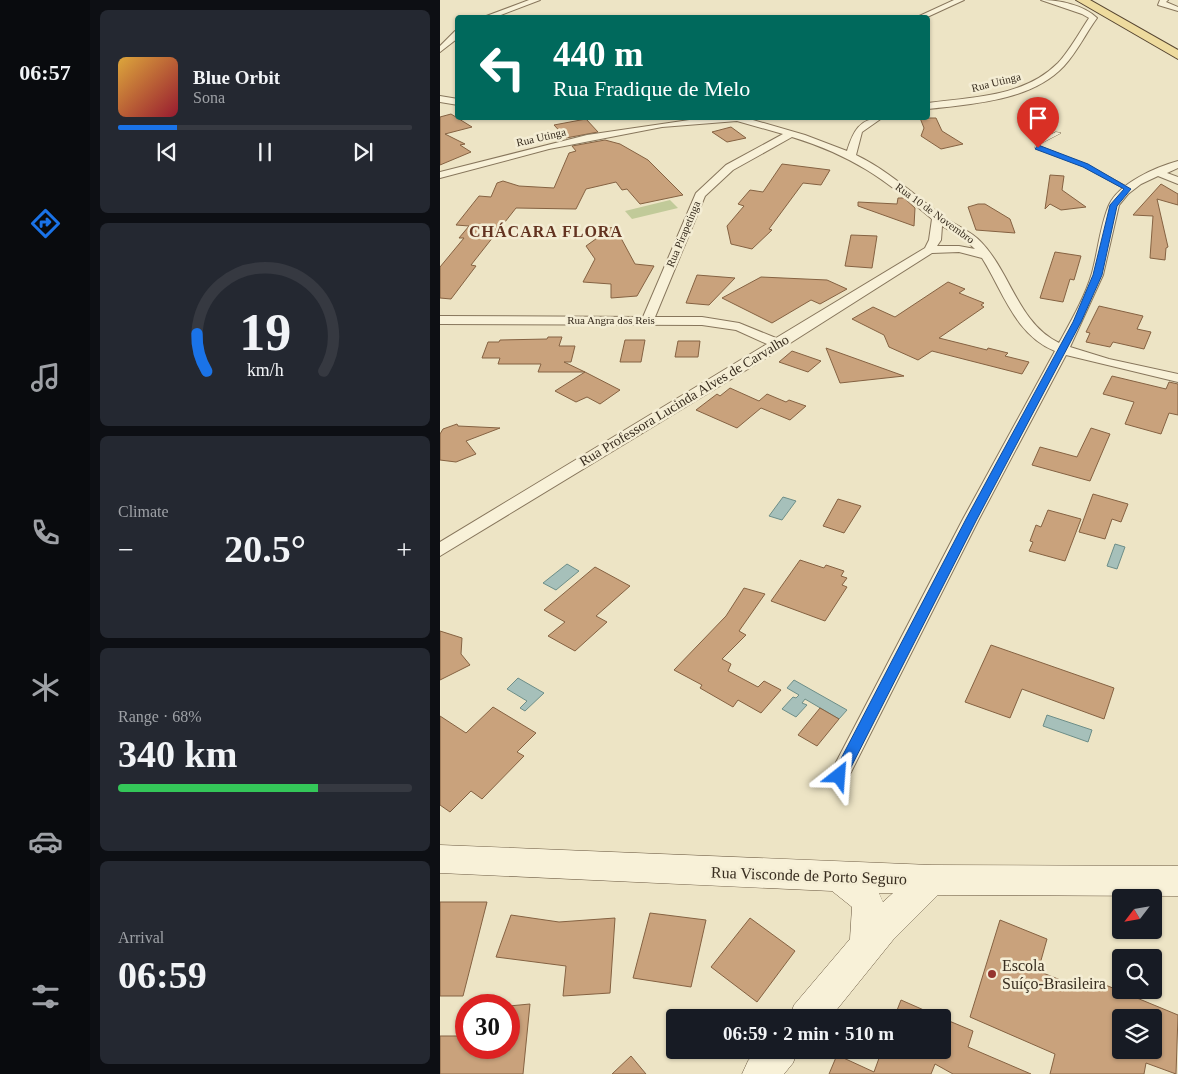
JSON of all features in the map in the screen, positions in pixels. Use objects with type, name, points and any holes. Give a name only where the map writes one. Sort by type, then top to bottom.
[{"type":"main road","points":[[1082,0],[1178,53]]},
{"type":"street","points":[[493,15],[536,0]]},
{"type":"street","points":[[925,15],[960,0]]},
{"type":"street","name":"Rua Utinga","points":[[930,106],[999,96],[1018,91],[1043,80],[1075,47],[1092,21],[1089,14],[1045,0]]},
{"type":"street","points":[[1164,0],[1161,3],[1178,8]]},
{"type":"street","points":[[440,50],[455,36]]},
{"type":"street","points":[[440,86],[442,94],[440,99],[455,102]]},
{"type":"street","name":"Rua Utinga","points":[[440,175],[605,135],[703,120]]},
{"type":"street","name":"Rua 10 de Novembro","points":[[744,120],[790,134],[864,162],[937,218],[966,234],[986,255],[998,272],[1031,330],[1061,349],[1178,378]]},
{"type":"street","points":[[850,157],[858,131],[875,120]]},
{"type":"street","name":"Rua Pirapetinga","points":[[648,320],[700,195],[713,179],[729,168],[790,134]]},
{"type":"street","points":[[839,776],[971,519],[1077,322],[1097,275],[1114,205],[1128,189],[1156,172],[1178,164]]},
{"type":"street","points":[[1156,172],[1178,181]]},
{"type":"street","points":[[929,250],[935,240],[937,218]]},
{"type":"street","points":[[929,250],[959,249],[986,255]]},
{"type":"street","name":"Rua Professora Lucinda Alves de Carvalho","points":[[440,550],[600,449],[779,344],[929,250]]},
{"type":"street","name":"Rua Angra dos Reis","points":[[440,320],[648,320],[724,324],[755,332],[779,344]]},
{"type":"street","name":"Rua Visconde de Porto Seguro","points":[[440,859],[931,880],[1178,882]]},
{"type":"street","points":[[837,876],[854,885],[868,900],[870,922],[865,946]]},
{"type":"street","points":[[814,1009],[865,946],[898,910],[931,880]]},
{"type":"street","points":[[761,1074],[773,1059]]},
{"type":"lane","points":[[1058,133],[1038,143],[1038,148],[1086,166],[1128,189]]},
{"type":"green space","points":[[670,200],[678,208],[632,219],[625,211]]},
{"type":"water","points":[[783,497],[796,501],[782,520],[769,516]]},
{"type":"water","points":[[1115,544],[1125,547],[1117,569],[1107,566]]},
{"type":"water","points":[[567,564],[579,571],[556,590],[543,583]]},
{"type":"water","points":[[518,678],[544,693],[525,711],[520,708],[527,701],[507,689]]},
{"type":"water","points":[[794,680],[847,710],[839,719],[805,699],[802,703],[807,705],[796,717],[782,709],[793,697],[796,698],[799,695],[787,688]]},
{"type":"water","points":[[1047,715],[1092,730],[1088,742],[1043,726]]},
{"type":"building","points":[[451,114],[455,116],[455,120],[461,120],[472,127],[445,134],[465,144],[460,145],[471,152],[440,165],[440,117]]},
{"type":"building","points":[[936,118],[942,131],[963,144],[941,149],[921,136],[924,128],[921,120]]},
{"type":"building","points":[[587,120],[598,132],[566,138],[554,125]]},
{"type":"building","points":[[731,127],[746,138],[727,142],[712,132]]},
{"type":"building","points":[[605,140],[620,144],[648,160],[683,195],[640,204],[627,189],[622,190],[616,182],[586,189],[576,209],[516,208],[471,265],[476,266],[451,299],[440,298],[440,267],[464,238],[459,238],[469,226],[456,225],[479,196],[491,197],[497,183],[503,181],[519,186],[554,188],[569,153],[576,151],[572,146]]},
{"type":"building","points":[[782,164],[830,170],[821,185],[803,183],[769,229],[772,230],[752,249],[731,244],[727,226],[744,206],[738,204],[750,190],[763,192]]},
{"type":"building","points":[[1050,175],[1064,176],[1062,190],[1086,207],[1061,210],[1050,204],[1045,209]]},
{"type":"building","points":[[1161,184],[1178,194],[1178,205],[1157,199],[1168,247],[1166,248],[1165,260],[1150,258],[1153,216],[1133,215]]},
{"type":"building","points":[[898,198],[904,198],[915,208],[914,226],[858,206],[858,202],[897,204]]},
{"type":"building","points":[[985,204],[1010,219],[1015,233],[976,230],[968,207]]},
{"type":"building","points":[[615,227],[635,264],[654,266],[637,296],[611,298],[611,284],[583,282],[595,259],[586,246],[600,236],[597,230]]},
{"type":"building","points":[[851,235],[877,236],[872,268],[845,266]]},
{"type":"building","points":[[1055,252],[1081,256],[1074,280],[1070,279],[1063,302],[1040,298]]},
{"type":"building","points":[[697,275],[735,278],[709,305],[686,303]]},
{"type":"building","points":[[761,277],[827,280],[847,289],[820,304],[811,300],[772,323],[722,298]]},
{"type":"building","points":[[948,282],[965,289],[959,293],[984,303],[981,305],[984,307],[939,338],[987,350],[988,348],[1008,353],[1005,356],[1029,362],[1022,374],[932,351],[918,360],[889,347],[884,335],[852,319],[873,307],[895,317]]},
{"type":"building","points":[[1099,306],[1143,316],[1137,329],[1151,332],[1144,349],[1113,342],[1110,347],[1086,342],[1090,333],[1086,332]]},
{"type":"building","points":[[548,337],[562,337],[559,346],[575,346],[571,362],[564,362],[585,372],[538,372],[541,364],[498,364],[500,358],[482,358],[488,342],[547,339]]},
{"type":"building","points":[[625,340],[645,340],[641,362],[620,362]]},
{"type":"building","points":[[678,341],[700,341],[698,357],[675,357]]},
{"type":"building","points":[[826,348],[854,358],[904,376],[840,383]]},
{"type":"building","points":[[792,351],[821,361],[808,372],[779,362]]},
{"type":"building","points":[[585,372],[620,390],[600,404],[587,397],[576,402],[555,391]]},
{"type":"building","points":[[1112,376],[1166,389],[1169,382],[1178,384],[1178,415],[1169,413],[1161,434],[1125,424],[1134,402],[1103,394]]},
{"type":"building","points":[[730,388],[759,401],[767,394],[786,402],[789,400],[806,406],[790,420],[761,408],[737,428],[696,410],[717,394],[720,396]]},
{"type":"building","points":[[457,424],[458,426],[500,428],[466,441],[476,454],[456,462],[440,460],[440,434],[443,429]]},
{"type":"building","points":[[1091,428],[1110,434],[1090,481],[1032,465],[1040,447],[1077,457]]},
{"type":"building","points":[[1093,494],[1128,504],[1121,522],[1112,519],[1105,539],[1079,532]]},
{"type":"building","points":[[838,499],[861,506],[844,533],[823,526]]},
{"type":"building","points":[[1048,510],[1081,519],[1065,561],[1029,551],[1033,542],[1030,541],[1036,525],[1041,527]]},
{"type":"building","points":[[800,560],[824,568],[826,565],[844,571],[841,576],[847,578],[842,585],[847,587],[825,621],[771,601]]},
{"type":"building","points":[[595,567],[630,586],[596,616],[607,622],[575,651],[548,636],[565,622],[544,610]]},
{"type":"building","points":[[744,588],[765,594],[739,631],[746,635],[722,659],[731,664],[728,671],[758,687],[764,681],[781,690],[761,713],[738,700],[733,707],[700,688],[702,685],[674,670],[726,616]]},
{"type":"building","points":[[440,631],[462,638],[461,654],[470,665],[440,680]]},
{"type":"building","points":[[991,645],[1114,688],[1104,719],[1022,689],[1010,718],[965,702]]},
{"type":"building","points":[[493,707],[536,733],[517,752],[524,756],[482,799],[471,791],[450,812],[440,805],[440,716],[466,733]]},
{"type":"building","points":[[820,708],[839,719],[817,746],[798,735]]},
{"type":"building","points":[[440,902],[487,902],[464,994],[440,996]]},
{"type":"building","points":[[650,913],[706,920],[691,987],[633,978]]},
{"type":"building","points":[[511,915],[559,922],[615,918],[610,993],[563,996],[566,966],[496,957]]},
{"type":"building","points":[[750,918],[795,951],[757,1002],[711,967]]},
{"type":"building","points":[[1000,920],[1047,939],[1038,971],[1088,991],[1091,979],[1112,988],[1112,999],[1139,999],[1178,1015],[1176,1074],[1146,1063],[1144,1074],[1050,1074],[1055,1054],[970,1017]]},
{"type":"building","points":[[901,1000],[922,1009],[898,1009]]},
{"type":"building","points":[[530,1004],[523,1074],[440,1074],[440,1036],[455,1036],[455,1059],[520,1059],[520,1005]]},
{"type":"building","points":[[951,1022],[973,1031],[968,1047],[1031,1074],[953,1074],[935,1064],[931,1074],[829,1074],[835,1059],[846,1059],[874,1072],[879,1059],[951,1059]]},
{"type":"building","points":[[631,1056],[646,1074],[612,1074]]},
{"type":"place","name":"Escola Suíço-Brasileira","points":[[992,974]]},
{"type":"district","name":"CHÁCARA FLORA","points":[[546,231]]},
{"type":"route","points":[[839,776],[971,519],[1077,322],[1097,275],[1114,205],[1128,189],[1073,160],[1050,154],[1038,148]]}]
